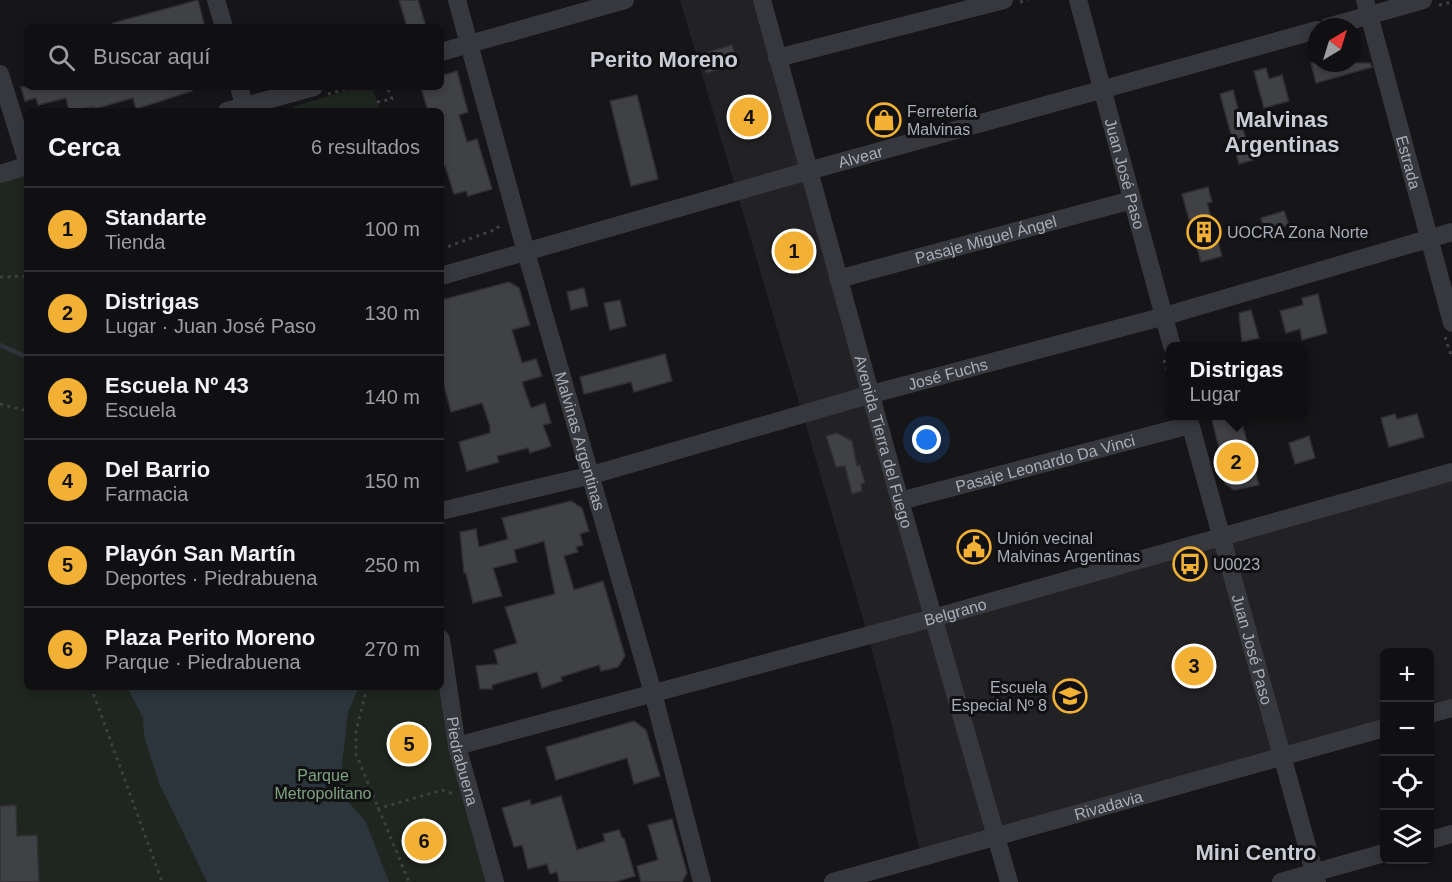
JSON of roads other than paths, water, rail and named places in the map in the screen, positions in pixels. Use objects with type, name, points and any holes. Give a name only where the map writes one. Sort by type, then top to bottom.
[{"type":"street","points":[[216,0],[223,24]]},
{"type":"street","name":"Malvinas Argentinas","points":[[457,0],[526,252],[653,693],[702,882]]},
{"type":"street","points":[[444,51],[625,0]]},
{"type":"street","name":"Avenida Tierra del Fuego","points":[[762,0],[900,501],[1010,882]]},
{"type":"street","points":[[777,58],[1004,0]]},
{"type":"street","name":"Juan José Paso","points":[[1078,0],[1171,342]]},
{"type":"street","points":[[1346,18],[1367,8],[1424,0]]},
{"type":"street","name":"Estrada","points":[[1367,8],[1452,323]]},
{"type":"street","name":"Alvear","points":[[444,275],[808,171],[1308,32]]},
{"type":"street","points":[[0,74],[5,113],[24,157]]},
{"type":"street","points":[[239,90],[239,108]]},
{"type":"street","points":[[242,108],[304,90]]},
{"type":"street","points":[[0,174],[24,165]]},
{"type":"street","name":"Pasaje Miguel Ángel","points":[[838,279],[1132,200]]},
{"type":"street","name":"José Fuchs","points":[[444,510],[592,475],[872,394],[1165,316],[1452,232]]},
{"type":"street","name":"Juan José Paso","points":[[1189,420],[1285,757],[1316,877]]},
{"type":"street","name":"Pasaje Leonardo Da Vinci","points":[[900,501],[1189,420]]},
{"type":"street","name":"Belgrano","points":[[458,746],[933,618],[1452,472]]},
{"type":"street","name":"Piedrabuena","points":[[444,658],[458,746],[495,882]]},
{"type":"street","points":[[1434,713],[1452,708]]},
{"type":"street","name":"Rivadavia","points":[[833,882],[1380,729]]},
{"type":"street","points":[[1434,839],[1452,834]]},
{"type":"street","points":[[1281,882],[1316,877],[1380,854]]},
{"type":"waterway","points":[[0,345],[24,356]]},
{"type":"place","name":"Del Barrio","points":[[749,117]]},
{"type":"place","name":"Ferretería Malvinas","points":[[884,120]]},
{"type":"place","name":"UOCRA Zona Norte","points":[[1204,232]]},
{"type":"place","name":"Standarte","points":[[794,251]]},
{"type":"place","name":"Distrigas","points":[[1236,462]]},
{"type":"place","name":"Unión vecinal Malvinas Argentinas","points":[[974,547]]},
{"type":"place","name":"U0023","points":[[1190,564]]},
{"type":"place","name":"Escuela Nº 43","points":[[1194,666]]},
{"type":"place","name":"Escuela Especial Nº 8","points":[[1070,696]]},
{"type":"place","name":"Playón San Martín","points":[[409,744]]},
{"type":"place","name":"Plaza Perito Moreno","points":[[424,841]]},
{"type":"district","name":"Perito Moreno","points":[[664,59]]},
{"type":"district","name":"Malvinas Argentinas","points":[[1282,132]]},
{"type":"district","name":"Mini Centro","points":[[1256,852]]},
{"type":"park label","name":"Parque Metropolitano","points":[[323,784]]}]
